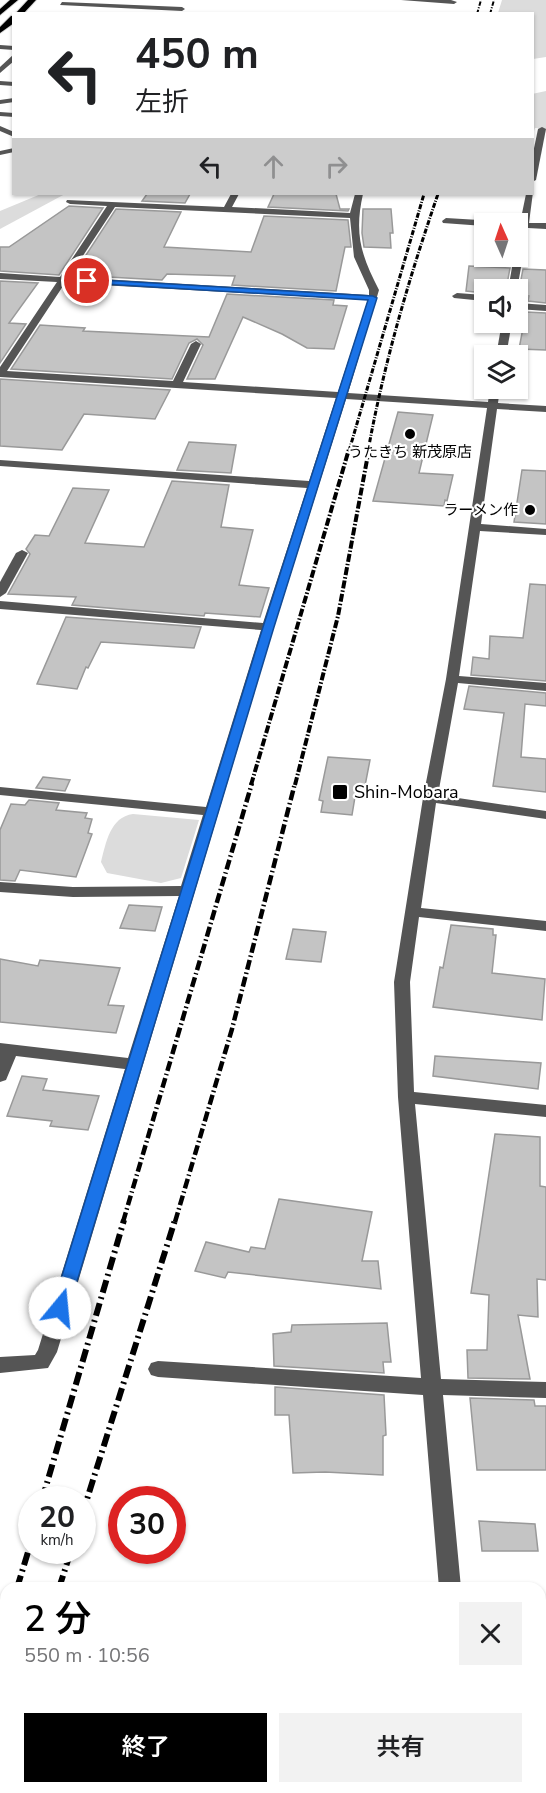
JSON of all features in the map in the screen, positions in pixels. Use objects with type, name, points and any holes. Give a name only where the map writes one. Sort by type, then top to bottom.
[{"type":"highway","points":[[0,14],[14,0]]},
{"type":"highway","points":[[20,12],[32,0]]},
{"type":"highway","points":[[0,31],[12,20]]},
{"type":"street","points":[[113,12],[122,0]]},
{"type":"street","points":[[404,0],[453,3]]},
{"type":"street","points":[[54,12],[64,2],[180,11],[188,1]]},
{"type":"street","points":[[0,71],[12,58]]},
{"type":"street","points":[[542,129],[534,157],[546,158]]},
{"type":"street","points":[[227,209],[234,195]]},
{"type":"street","points":[[0,1365],[41,1362],[47,1352],[268,627],[340,395],[373,298],[374,290],[357,251],[354,216],[358,195]]},
{"type":"street","points":[[524,213],[530,195]]},
{"type":"street","points":[[70,202],[354,216]]},
{"type":"street","points":[[0,373],[113,204]]},
{"type":"street","points":[[446,221],[474,223]]},
{"type":"street","points":[[528,225],[546,226]]},
{"type":"street","points":[[0,276],[373,298]]},
{"type":"street","points":[[457,296],[474,297]]},
{"type":"street","points":[[528,307],[546,308]]},
{"type":"street","points":[[177,384],[196,344]]},
{"type":"street","points":[[0,373],[546,409]]},
{"type":"street","points":[[449,1582],[406,1096],[402,982],[430,798],[452,679],[493,399]]},
{"type":"street","points":[[0,463],[313,485]]},
{"type":"street","points":[[475,526],[546,532]]},
{"type":"street","points":[[0,593],[22,553]]},
{"type":"street","points":[[0,605],[268,627]]},
{"type":"street","points":[[452,679],[546,687]]},
{"type":"street","points":[[0,791],[213,812]]},
{"type":"street","points":[[430,798],[546,814]]},
{"type":"street","points":[[0,887],[73,892],[188,891]]},
{"type":"street","points":[[412,912],[546,926]]},
{"type":"street","points":[[0,1076],[5,1050],[135,1064]]},
{"type":"street","points":[[406,1096],[546,1111]]},
{"type":"street","points":[[158,1369],[431,1387],[546,1390]]},
{"type":"shaded area","points":[[502,0],[546,0],[546,57],[534,59],[534,12],[498,12]]},
{"type":"shaded area","points":[[546,91],[546,129],[535,128],[534,131],[534,94]]},
{"type":"shaded area","points":[[39,195],[63,195],[0,229],[0,211]]},
{"type":"shaded area","points":[[133,814],[199,820],[181,878],[161,883],[107,873],[101,862],[110,832],[119,820]]},
{"type":"building","points":[[146,195],[189,195],[185,203],[142,201]]},
{"type":"building","points":[[274,195],[336,195],[340,209],[349,209],[348,211],[268,207]]},
{"type":"building","points":[[69,206],[103,208],[59,275],[0,271],[0,247],[9,247]]},
{"type":"building","points":[[116,209],[181,212],[164,247],[251,252],[264,216],[348,220],[351,247],[345,247],[336,291],[232,285],[235,276],[167,274],[162,280],[73,275]]},
{"type":"building","points":[[363,209],[391,209],[393,233],[390,233],[391,248],[364,247]]},
{"type":"building","points":[[469,266],[510,268],[508,279],[474,279],[474,292],[466,291]]},
{"type":"building","points":[[523,269],[546,270],[546,303],[528,301],[528,279],[521,279]]},
{"type":"building","points":[[0,281],[38,283],[9,323],[26,324],[0,363]]},
{"type":"building","points":[[227,294],[334,300],[333,305],[347,306],[334,349],[307,348],[243,317],[215,379],[187,379],[203,345],[197,339],[189,343],[172,379],[11,369],[40,325],[85,328],[83,331],[209,337]]},
{"type":"building","points":[[528,312],[546,313],[546,350],[528,349],[528,345],[520,345],[522,333],[528,333]]},
{"type":"building","points":[[0,379],[170,390],[155,419],[84,414],[62,450],[0,446]]},
{"type":"building","points":[[398,412],[433,415],[419,473],[453,475],[444,506],[373,501]]},
{"type":"building","points":[[189,442],[236,445],[231,473],[177,470]]},
{"type":"building","points":[[522,470],[546,471],[546,524],[514,522]]},
{"type":"building","points":[[172,481],[229,485],[221,527],[253,530],[239,585],[269,588],[260,617],[205,613],[204,616],[72,605],[76,597],[8,594],[30,554],[26,549],[35,535],[49,536],[73,488],[109,490],[85,543],[144,547]]},
{"type":"building","points":[[530,584],[546,585],[546,681],[471,675],[473,657],[489,659],[490,636],[523,638]]},
{"type":"building","points":[[66,617],[201,627],[194,648],[101,642],[88,668],[86,667],[77,689],[37,684]]},
{"type":"building","points":[[469,686],[546,693],[546,706],[525,704],[521,757],[546,759],[546,792],[493,786],[504,713],[464,709]]},
{"type":"building","points":[[328,757],[370,760],[364,791],[356,791],[352,815],[321,812],[323,801],[319,800]]},
{"type":"building","points":[[43,777],[70,780],[65,791],[36,788]]},
{"type":"building","points":[[29,800],[59,803],[56,810],[87,813],[85,818],[92,819],[88,833],[92,834],[76,877],[20,870],[15,881],[0,880],[0,830],[11,804],[25,805]]},
{"type":"building","points":[[129,905],[162,907],[155,931],[120,928]]},
{"type":"building","points":[[451,925],[493,929],[493,935],[496,935],[492,973],[545,979],[542,1020],[433,1007]]},
{"type":"building","points":[[293,929],[326,932],[321,962],[286,959]]},
{"type":"building","points":[[0,959],[38,966],[40,960],[120,968],[108,1005],[124,1006],[116,1033],[0,1022]]},
{"type":"building","points":[[435,1056],[541,1063],[538,1089],[433,1076]]},
{"type":"building","points":[[22,1076],[47,1079],[43,1090],[99,1096],[88,1130],[50,1126],[52,1121],[7,1116]]},
{"type":"building","points":[[495,1134],[540,1137],[540,1186],[546,1187],[546,1280],[537,1279],[538,1317],[518,1315],[530,1379],[468,1378],[467,1350],[487,1350],[489,1295],[471,1293]]},
{"type":"building","points":[[279,1199],[372,1212],[362,1261],[378,1261],[381,1289],[228,1272],[225,1278],[195,1271],[206,1242],[249,1252],[251,1247],[265,1249]]},
{"type":"building","points":[[387,1323],[391,1362],[383,1362],[384,1373],[274,1366],[273,1334],[291,1332],[292,1325]]},
{"type":"building","points":[[275,1387],[384,1395],[386,1435],[383,1436],[383,1475],[293,1473],[289,1415],[275,1415]]},
{"type":"building","points":[[470,1398],[534,1400],[535,1406],[546,1406],[546,1470],[477,1470]]},
{"type":"building","points":[[479,1521],[535,1524],[538,1551],[482,1551]]},
{"type":"railway","points":[[478,12],[481,0]]},
{"type":"railway","points":[[491,12],[494,0]]},
{"type":"railway","points":[[349,451],[424,195]]},
{"type":"railway","points":[[368,451],[398,321],[438,195]]},
{"type":"railway","points":[[251,785],[349,449]]},
{"type":"railway","points":[[295,785],[338,616],[369,449]]},
{"type":"railway","points":[[123,1222],[252,783]]},
{"type":"railway","points":[[175,1222],[232,1029],[295,783]]},
{"type":"railway","points":[[46,1486],[124,1220]]},
{"type":"railway","points":[[91,1486],[175,1220]]},
{"type":"railway","points":[[19,1582],[24,1564]]},
{"type":"railway","points":[[61,1582],[67,1564]]},
{"type":"place","name":"うたきち 新茂原店","points":[[410,434]]},
{"type":"place","name":"ラーメン作","points":[[530,510]]},
{"type":"place","name":"Shin-Mobara","points":[[340,792]]},
{"type":"route","points":[[60,1308],[268,627],[340,395],[373,298],[87,281]]}]
